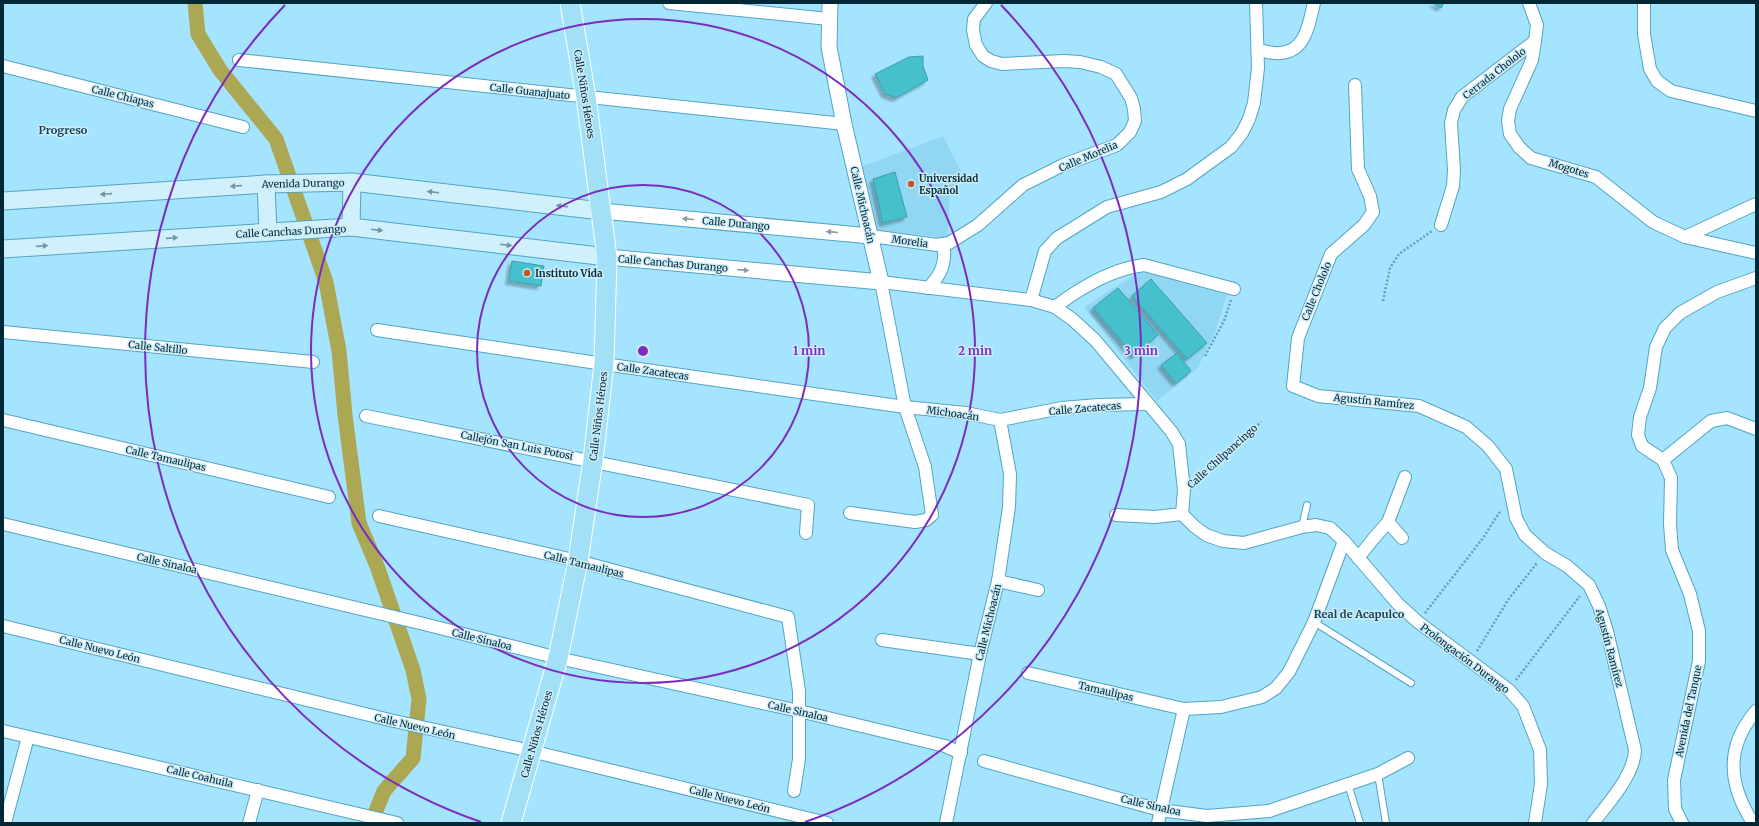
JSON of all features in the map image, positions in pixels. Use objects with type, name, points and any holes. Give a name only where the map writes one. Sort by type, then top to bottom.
[{"type":"main road","name":"Calle Niños Héroes","points":[[511,823],[558,658],[578,561],[593,460],[604,364],[607,257],[586,97],[570,3]]},
{"type":"main road","name":"Avenida Durango","points":[[3,201],[266,184],[352,182],[601,211]]},
{"type":"main road","points":[[344,227],[352,182]]},
{"type":"main road","points":[[266,184],[268,232]]},
{"type":"main road","name":"Calle Canchas Durango","points":[[3,249],[344,227],[607,257]]},
{"type":"street","points":[[669,3],[829,19]]},
{"type":"street","name":"Calle Michoacán","points":[[830,3],[829,47],[844,124],[882,282],[905,407],[925,467],[932,515],[926,520],[915,522],[850,513]]},
{"type":"street","name":"Calle Morelia","points":[[946,243],[978,225],[1023,185],[1063,165],[1117,145],[1130,132],[1135,121],[1131,98],[1116,74],[1100,67],[1080,62],[1064,61],[1002,64],[983,56],[976,45],[972,30],[974,19],[986,3]]},
{"type":"street","points":[[1032,300],[1045,251],[1057,238],[1107,207],[1161,192],[1187,179],[1231,146],[1242,133],[1249,119],[1254,103],[1258,68],[1256,3]]},
{"type":"street","points":[[1258,50],[1278,54],[1290,52],[1300,44],[1307,30],[1314,3]]},
{"type":"street","name":"Mogotes","points":[[1529,3],[1537,25],[1532,60],[1510,109],[1508,121],[1510,134],[1518,147],[1531,158],[1596,177],[1653,222],[1685,237],[1756,253]]},
{"type":"street","points":[[1644,3],[1644,34],[1650,69],[1657,81],[1671,91],[1756,111]]},
{"type":"street","name":"Cerrada Chololo","points":[[1441,225],[1453,186],[1454,170],[1450,123],[1454,110],[1462,97],[1535,41]]},
{"type":"street","name":"Calle Guanajuato","points":[[239,60],[844,124]]},
{"type":"street","name":"Calle Chiapas","points":[[3,66],[243,126]]},
{"type":"street","name":"Calle Chololo","points":[[1293,386],[1298,338],[1331,254],[1364,225],[1373,212],[1370,196],[1358,168],[1355,85]]},
{"type":"street","points":[[1685,237],[1756,204]]},
{"type":"street","name":"Calle Durango","points":[[601,211],[871,236]]},
{"type":"street","name":"Morelia","points":[[871,236],[937,245],[946,243]]},
{"type":"street","points":[[928,288],[937,279],[942,269],[946,243]]},
{"type":"street","name":"Calle Canchas Durango","points":[[607,257],[882,282],[1032,300],[1055,307],[1072,319],[1095,340],[1179,444],[1184,490],[1182,514]]},
{"type":"street","points":[[1055,307],[1092,283],[1129,266],[1144,265],[1234,289]]},
{"type":"street","points":[[1756,278],[1717,292],[1680,313],[1664,328],[1656,347],[1650,388],[1640,417],[1638,435],[1642,446],[1662,460],[1711,421],[1727,418],[1756,429]]},
{"type":"street","name":"Calle Zacatecas","points":[[377,330],[905,407]]},
{"type":"street","name":"Calle Saltillo","points":[[3,332],[313,362]]},
{"type":"street","name":"Agustín Ramírez","points":[[1293,386],[1318,396],[1419,406],[1466,427],[1488,446],[1506,470],[1510,496],[1516,518],[1525,535],[1545,553],[1567,566],[1589,585],[1599,606],[1607,631],[1635,750],[1635,761],[1630,772],[1593,823]]},
{"type":"street","name":"Calle Zacatecas","points":[[1000,420],[1062,408],[1098,405],[1147,404]]},
{"type":"street","name":"Michoacán","points":[[905,407],[966,413],[1000,420]]},
{"type":"street","name":"Callejón San Luis Potosí","points":[[366,416],[593,460],[808,505],[806,533]]},
{"type":"street","name":"Calle Tamaulipas","points":[[3,420],[329,497]]},
{"type":"street","name":"Calle Michoacán","points":[[946,823],[980,654],[998,581],[1009,507],[1010,474],[1000,420]]},
{"type":"street","name":"Avenida del Tanque","points":[[1662,460],[1671,478],[1670,524],[1672,550],[1690,594],[1699,631],[1699,661],[1674,780],[1675,809],[1682,823]]},
{"type":"street","points":[[1358,558],[1388,522],[1405,477]]},
{"type":"street","points":[[1116,516],[1155,517],[1182,514]]},
{"type":"street","name":"Prolongación Durango","points":[[1182,514],[1206,535],[1223,541],[1244,543],[1302,527],[1316,525],[1330,528],[1344,541],[1398,604],[1418,622],[1509,690],[1523,706],[1533,728],[1540,750],[1541,784],[1535,823]]},
{"type":"street","name":"Calle Tamaulipas","points":[[379,516],[578,561],[788,617],[799,691],[799,711]]},
{"type":"street","points":[[1388,522],[1402,538]]},
{"type":"street","name":"Calle Sinaloa","points":[[3,524],[424,624],[558,658],[799,711],[945,746],[961,753]]},
{"type":"street","points":[[1158,823],[1184,709],[1221,707],[1262,698],[1276,688],[1289,672],[1314,622],[1344,541]]},
{"type":"street","points":[[998,581],[1038,590]]},
{"type":"street","name":"Calle Nuevo León","points":[[3,626],[394,721],[531,751],[827,823]]},
{"type":"street","points":[[882,640],[980,654]]},
{"type":"street","name":"Tamaulipas","points":[[1028,673],[1184,709]]},
{"type":"street","points":[[794,791],[799,759],[799,711]]},
{"type":"street","points":[[1753,823],[1735,785],[1734,762],[1736,742],[1746,722],[1756,711]]},
{"type":"street","name":"Calle Coahuila","points":[[3,731],[392,822]]},
{"type":"street","points":[[5,823],[28,737]]},
{"type":"street","name":"Calle Sinaloa","points":[[984,761],[1160,810],[1207,816],[1269,811],[1378,774],[1408,758]]},
{"type":"street","points":[[249,823],[258,790]]},
{"type":"lane","points":[[1302,527],[1307,505]]},
{"type":"lane","points":[[1314,622],[1411,683]]},
{"type":"lane","points":[[1378,774],[1386,823]]},
{"type":"lane","points":[[1348,784],[1360,823]]},
{"type":"path","points":[[1383,301],[1390,268],[1399,254],[1441,225]]},
{"type":"path","points":[[1205,356],[1224,321],[1234,289]]},
{"type":"path","name":"Calle Chilpancingo","points":[[1184,490],[1261,422]]},
{"type":"path","points":[[1418,622],[1483,538],[1510,496]]},
{"type":"path","points":[[1471,662],[1504,606],[1545,553]]},
{"type":"path","points":[[1509,690],[1589,585]]},
{"type":"shaded area","name":"Universidad Español","points":[[943,136],[964,177],[950,190],[948,238],[875,230],[861,167]]},
{"type":"shaded area","points":[[1142,270],[1227,295],[1214,335],[1197,369],[1157,401],[1084,307]]},
{"type":"building","points":[[1433,3],[1444,3],[1441,8]]},
{"type":"building","points":[[923,56],[923,66],[928,80],[896,98],[885,94],[875,74],[909,57]]},
{"type":"building","points":[[895,172],[907,217],[883,223],[873,179]]},
{"type":"building","name":"Instituto Vida","points":[[512,261],[544,266],[541,286],[509,281]]},
{"type":"building","points":[[1151,279],[1207,343],[1187,359],[1132,296]]},
{"type":"building","points":[[1118,288],[1158,335],[1134,356],[1093,308]]},
{"type":"building","points":[[1177,353],[1191,371],[1176,383],[1161,365]]},
{"type":"waterway","points":[[195,3],[198,34],[220,70],[276,139],[326,282],[339,351],[345,415],[359,523],[377,566],[413,670],[419,699],[413,758],[384,791],[371,823]]},
{"type":"place","name":"Universidad Español","points":[[911,184]]},
{"type":"place","name":"Instituto Vida","points":[[527,273]]},
{"type":"district","name":"Progreso","points":[[63,130]]},
{"type":"district","name":"Real de Acapulco","points":[[1359,614]]}]
